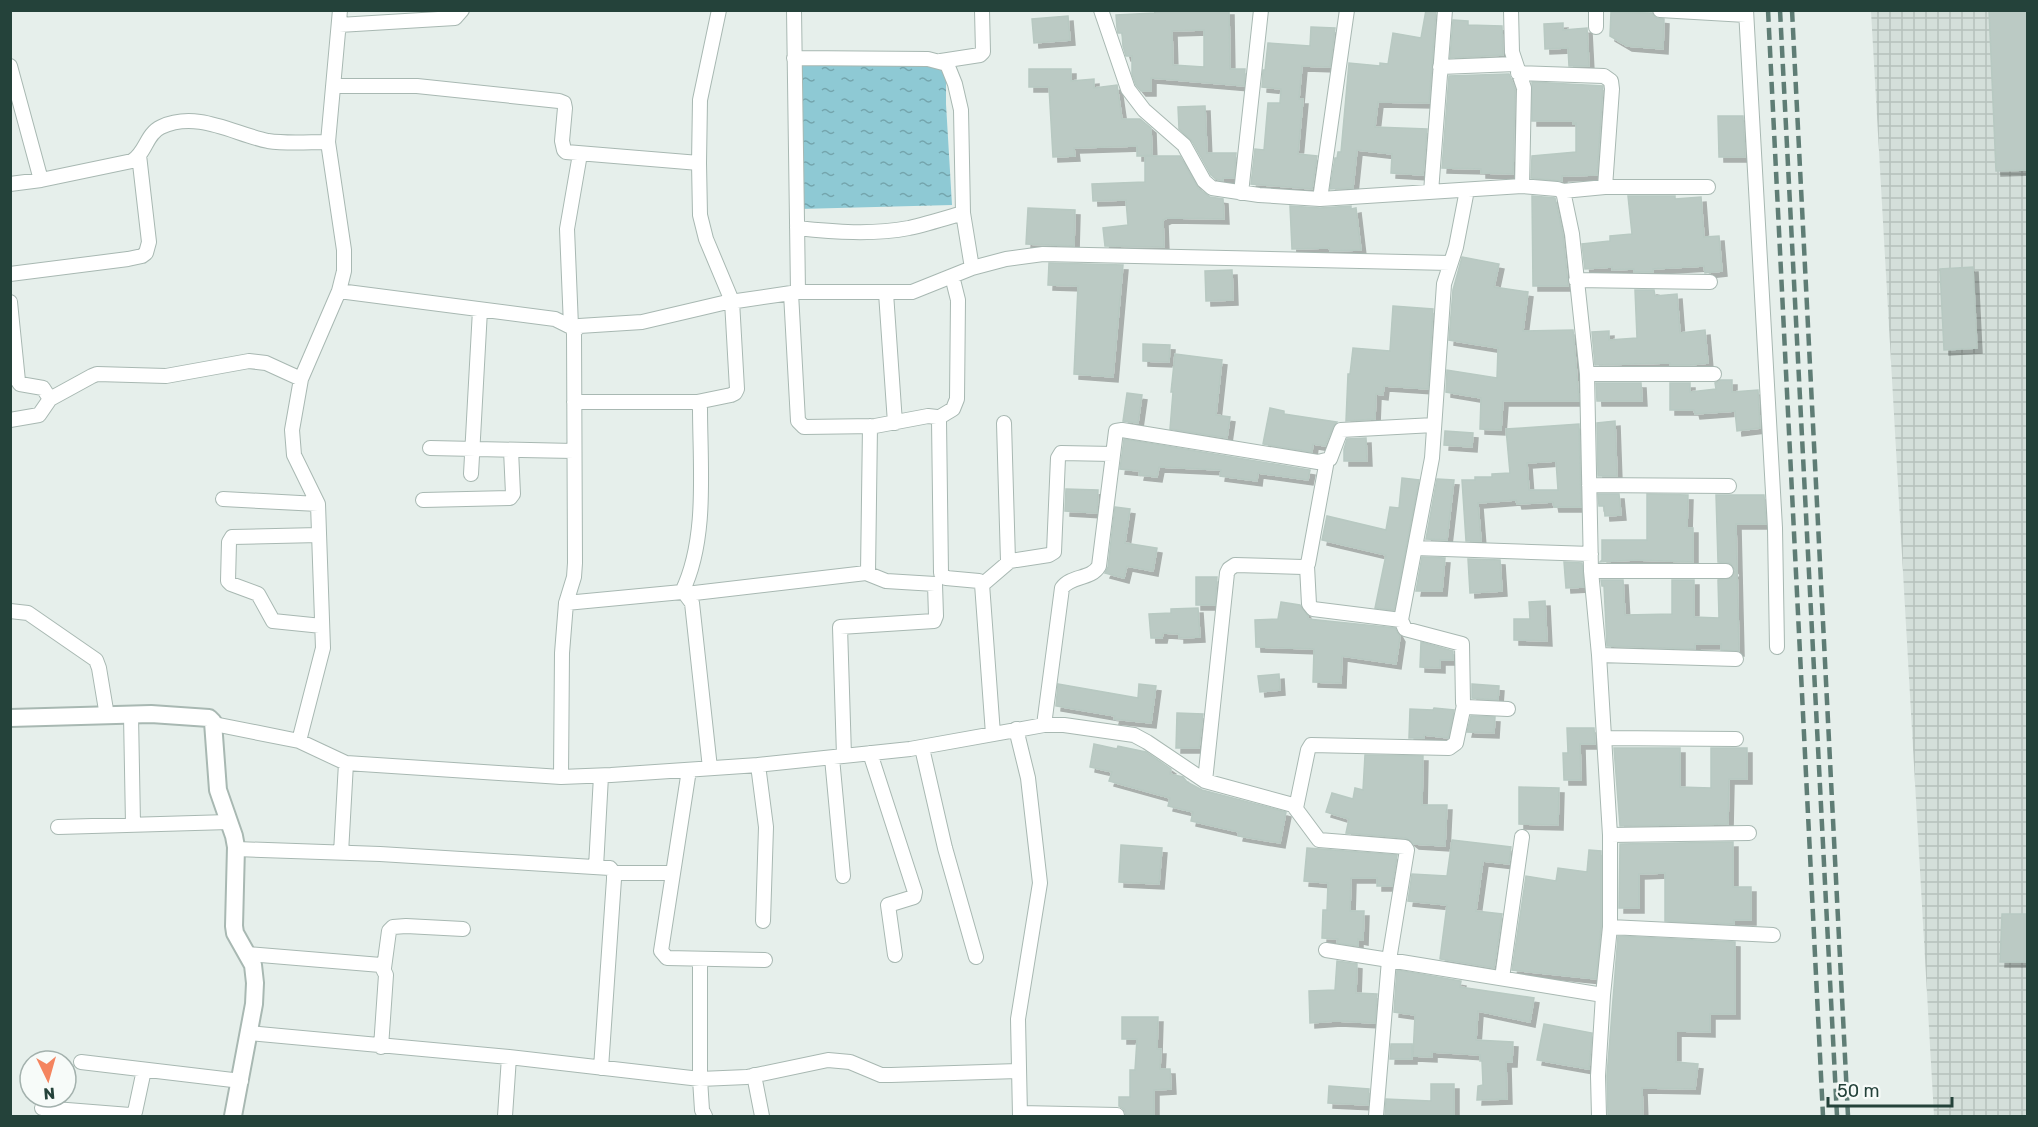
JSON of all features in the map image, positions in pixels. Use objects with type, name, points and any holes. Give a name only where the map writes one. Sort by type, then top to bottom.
[{"type":"street","points":[[299,741],[323,648],[318,504],[294,455],[292,430],[301,379],[339,291],[344,271],[344,250],[328,142],[340,18],[455,18],[462,10]]},
{"type":"street","points":[[574,402],[697,402],[736,392],[732,301],[701,221],[699,162],[701,92],[719,10]]},
{"type":"street","points":[[794,10],[797,228],[794,293],[798,421],[804,427],[870,426],[928,416],[938,418],[953,409],[957,399],[958,300],[952,276]]},
{"type":"street","points":[[941,62],[980,55],[983,52],[981,10]]},
{"type":"street","points":[[1101,10],[1128,88],[1144,110],[1184,145],[1208,186],[1241,193],[1320,199],[1522,186],[1563,191],[1605,187],[1708,187]]},
{"type":"street","points":[[1241,193],[1261,10]]},
{"type":"street","points":[[1320,199],[1347,10]]},
{"type":"street","points":[[1431,192],[1444,10]]},
{"type":"street","points":[[1511,10],[1511,45],[1524,88],[1522,186]]},
{"type":"street","points":[[1596,10],[1596,27]]},
{"type":"street","points":[[1660,10],[1746,13],[1775,528],[1777,647]]},
{"type":"street","points":[[794,58],[928,59],[947,64],[955,84],[961,110],[963,213],[972,268]]},
{"type":"street","points":[[10,66],[41,180]]},
{"type":"street","points":[[1440,67],[1517,68],[1608,77],[1612,89],[1605,187]]},
{"type":"street","points":[[333,86],[417,86],[559,101],[564,103],[565,108],[562,141],[564,150],[580,154],[699,162]]},
{"type":"street","points":[[10,183],[41,180],[132,161],[139,155],[151,134],[160,127],[190,121],[203,122],[271,141],[328,142]]},
{"type":"street","points":[[561,777],[562,653],[567,603],[575,571],[573,328],[567,229],[580,154]]},
{"type":"street","points":[[10,274],[128,259],[146,253],[149,242],[139,155]]},
{"type":"street","points":[[1296,807],[1311,745],[1449,748],[1456,743],[1464,705],[1462,644],[1405,629],[1401,620],[1431,467],[1444,284],[1456,247],[1467,190]]},
{"type":"street","points":[[1563,191],[1572,234],[1587,374],[1591,571],[1605,738],[1610,834],[1610,927],[1598,1077],[1599,1116]]},
{"type":"street","points":[[797,228],[838,232],[873,232],[910,228],[963,213]]},
{"type":"street","points":[[339,291],[555,319],[573,328],[642,322],[732,301],[794,293],[912,292],[972,268],[1006,259],[1043,254],[1450,262]]},
{"type":"street","points":[[1576,280],[1710,282]]},
{"type":"street","points":[[886,293],[895,423]]},
{"type":"street","points":[[10,302],[18,381],[20,384],[44,389],[50,399]]},
{"type":"street","points":[[471,474],[480,310]]},
{"type":"street","points":[[10,420],[37,416],[50,399],[92,375],[166,376],[249,361],[266,363],[301,379]]},
{"type":"street","points":[[1587,374],[1714,374]]},
{"type":"street","points":[[684,592],[696,550],[700,515],[700,408],[697,402]]},
{"type":"street","points":[[938,418],[941,573],[946,578],[979,581],[982,585],[993,734]]},
{"type":"street","points":[[1004,423],[1008,561]]},
{"type":"street","points":[[1044,725],[1062,588],[1066,583],[1094,573],[1098,566],[1116,431],[1122,430],[1318,462],[1332,456],[1341,430],[1434,425]]},
{"type":"street","points":[[868,573],[870,426]]},
{"type":"street","points":[[430,448],[574,451]]},
{"type":"street","points":[[423,500],[510,498],[513,494],[511,450]]},
{"type":"street","points":[[982,585],[1008,561],[1049,555],[1054,552],[1058,458],[1061,453],[1113,454]]},
{"type":"street","points":[[1327,460],[1307,566],[1309,604],[1313,609],[1401,620]]},
{"type":"street","points":[[1589,485],[1729,486]]},
{"type":"street","points":[[223,500],[318,504]]},
{"type":"street","points":[[319,535],[232,537],[229,542],[228,580],[231,584],[258,594],[273,621],[322,626]]},
{"type":"street","points":[[1415,548],[1591,554]]},
{"type":"street","points":[[1205,781],[1227,573],[1236,565],[1307,566]]},
{"type":"street","points":[[1591,571],[1726,571]]},
{"type":"street","points":[[567,603],[679,594],[868,573],[891,582],[935,584],[936,616],[934,621],[840,627],[838,757],[843,876]]},
{"type":"street","points":[[684,592],[693,603],[710,768]]},
{"type":"street","points":[[10,611],[28,613],[96,660],[107,716]]},
{"type":"street","points":[[1599,655],[1737,659]]},
{"type":"street","points":[[1464,705],[1469,708],[1508,709]]},
{"type":"street","points":[[10,718],[151,714],[209,718],[214,724],[218,790],[236,849],[235,933],[253,965],[255,983],[249,1033],[233,1116]]},
{"type":"street","points":[[131,715],[133,824]]},
{"type":"street","points":[[214,724],[299,741],[346,763],[561,777],[759,765],[922,748],[1044,725],[1134,735],[1205,781],[1293,805],[1319,840],[1406,848],[1389,960],[1376,1116]]},
{"type":"street","points":[[1016,729],[1028,778],[1040,883],[1018,1019],[1020,1115],[1117,1115]]},
{"type":"street","points":[[1605,738],[1736,739]]},
{"type":"street","points":[[922,748],[945,848],[976,957]]},
{"type":"street","points":[[870,753],[915,892],[914,897],[888,906],[895,956]]},
{"type":"street","points":[[341,853],[346,763]]},
{"type":"street","points":[[759,765],[766,828],[763,921]]},
{"type":"street","points":[[689,770],[662,951],[667,958],[765,960]]},
{"type":"street","points":[[596,867],[601,776]]},
{"type":"street","points":[[58,827],[229,822]]},
{"type":"street","points":[[1610,834],[1749,833]]},
{"type":"street","points":[[1502,978],[1522,837]]},
{"type":"street","points":[[236,849],[608,867],[614,873],[673,873]]},
{"type":"street","points":[[602,1068],[614,873]]},
{"type":"street","points":[[381,1047],[386,975],[384,968],[389,931],[393,927],[406,926],[463,929]]},
{"type":"street","points":[[1610,927],[1773,935]]},
{"type":"street","points":[[1326,950],[1603,995]]},
{"type":"street","points":[[247,954],[371,963],[384,968]]},
{"type":"street","points":[[700,959],[700,1079],[702,1109],[705,1116]]},
{"type":"street","points":[[249,1033],[381,1047],[509,1057],[700,1079],[754,1075],[828,1060],[850,1062],[881,1075],[891,1076],[1018,1071]]},
{"type":"street","points":[[505,1116],[509,1057]]},
{"type":"street","points":[[81,1062],[241,1081]]},
{"type":"street","points":[[55,1109],[130,1115],[135,1112],[144,1070]]},
{"type":"street","points":[[754,1075],[762,1116]]},
{"type":"shaded area","points":[[1871,11],[2027,11],[2027,1116],[1934,1116]]},
{"type":"water","points":[[796,64],[946,66],[952,205],[799,209]]},
{"type":"building","points":[[1154,10],[1229,10],[1230,69],[1245,69],[1244,86],[1151,78],[1151,91],[1141,91],[1132,74],[1132,56],[1126,56],[1122,33],[1118,33],[1116,15],[1155,13]],"holes":[[[1204,30],[1204,67],[1173,65],[1172,31]]]},
{"type":"building","points":[[1426,10],[1436,10],[1429,103],[1378,102],[1375,127],[1427,129],[1423,175],[1391,173],[1392,154],[1357,150],[1353,188],[1330,189],[1335,158],[1338,152],[1341,152],[1349,63],[1380,66],[1380,63],[1388,64],[1393,33],[1421,38]]},
{"type":"building","points":[[1989,10],[2028,10],[2028,170],[1996,171]]},
{"type":"building","points":[[1611,12],[1652,13],[1656,18],[1664,19],[1663,49],[1627,46],[1610,36]]},
{"type":"building","points":[[1068,16],[1070,40],[1034,43],[1032,19]]},
{"type":"building","points":[[1453,20],[1468,21],[1468,25],[1502,26],[1503,55],[1450,58]]},
{"type":"building","points":[[1563,23],[1563,30],[1587,28],[1589,66],[1569,66],[1568,48],[1545,49],[1544,24]]},
{"type":"building","points":[[1311,27],[1335,28],[1330,67],[1302,66],[1299,99],[1303,99],[1298,154],[1317,156],[1312,189],[1251,184],[1255,149],[1264,150],[1268,103],[1280,103],[1281,89],[1262,87],[1268,43],[1310,46]]},
{"type":"building","points":[[1029,69],[1071,69],[1071,81],[1094,79],[1094,88],[1117,85],[1122,119],[1140,119],[1151,128],[1152,155],[1137,156],[1137,146],[1074,148],[1075,156],[1053,157],[1049,87],[1029,87]]},
{"type":"building","points":[[1509,74],[1515,89],[1513,174],[1481,173],[1481,169],[1442,168],[1449,76]]},
{"type":"building","points":[[1532,82],[1603,86],[1597,175],[1562,176],[1562,181],[1531,178],[1532,156],[1576,152],[1576,123],[1573,124],[1573,121],[1532,121]]},
{"type":"building","points":[[1205,106],[1207,153],[1236,153],[1234,178],[1223,178],[1223,181],[1211,175],[1192,141],[1179,129],[1178,107]]},
{"type":"building","points":[[1718,116],[1743,116],[1745,157],[1719,157]]},
{"type":"building","points":[[1145,156],[1180,156],[1198,188],[1210,197],[1223,199],[1224,219],[1167,218],[1163,220],[1164,247],[1105,246],[1103,228],[1128,225],[1126,200],[1093,201],[1092,184],[1145,182]]},
{"type":"building","points":[[1532,196],[1555,198],[1563,235],[1568,286],[1533,286]]},
{"type":"building","points":[[1628,196],[1675,196],[1675,199],[1701,197],[1704,237],[1719,236],[1722,271],[1705,273],[1704,266],[1653,269],[1653,272],[1634,272],[1634,269],[1612,270],[1612,267],[1585,269],[1582,244],[1610,241],[1610,236],[1632,234]]},
{"type":"building","points":[[1290,206],[1320,208],[1351,206],[1351,209],[1356,208],[1361,250],[1292,249]]},
{"type":"building","points":[[1028,208],[1075,210],[1074,246],[1026,244]]},
{"type":"building","points":[[1462,257],[1499,264],[1494,287],[1528,292],[1523,331],[1573,330],[1579,401],[1503,401],[1501,430],[1480,429],[1481,398],[1446,392],[1447,370],[1497,378],[1498,348],[1449,340],[1453,290]]},
{"type":"building","points":[[1049,263],[1123,265],[1113,377],[1074,374],[1078,286],[1048,285]]},
{"type":"building","points":[[1973,267],[1977,348],[1944,350],[1940,269]]},
{"type":"building","points":[[1232,270],[1233,300],[1206,301],[1205,271]]},
{"type":"building","points":[[1635,290],[1654,290],[1655,296],[1677,294],[1680,333],[1705,330],[1708,363],[1595,365],[1592,332],[1609,331],[1609,340],[1637,338]]},
{"type":"building","points":[[1393,306],[1433,309],[1428,389],[1384,386],[1383,395],[1376,394],[1375,419],[1346,421],[1348,374],[1350,374],[1353,348],[1390,351]]},
{"type":"building","points":[[1143,344],[1170,345],[1169,362],[1143,361]]},
{"type":"building","points":[[1175,354],[1222,360],[1216,415],[1230,417],[1227,438],[1170,429]]},
{"type":"building","points":[[1720,380],[1732,380],[1732,392],[1758,390],[1760,428],[1737,431],[1735,411],[1695,414],[1694,410],[1670,410],[1670,383],[1690,383],[1690,392],[1716,389],[1715,383]]},
{"type":"building","points":[[1596,383],[1641,383],[1642,401],[1597,401]]},
{"type":"building","points":[[1127,393],[1142,395],[1138,423],[1123,421]]},
{"type":"building","points":[[1270,408],[1284,411],[1284,414],[1337,422],[1325,446],[1313,444],[1312,452],[1263,444]]},
{"type":"building","points":[[1615,421],[1617,476],[1598,476],[1597,423]]},
{"type":"building","points":[[1579,424],[1581,507],[1554,507],[1553,502],[1517,504],[1516,500],[1478,503],[1481,541],[1466,541],[1462,480],[1475,480],[1475,477],[1492,477],[1492,474],[1510,473],[1506,429]],"holes":[[[1556,461],[1558,490],[1529,490],[1527,463]]]},
{"type":"building","points":[[1445,431],[1473,433],[1472,447],[1444,445]]},
{"type":"building","points":[[1366,438],[1367,461],[1344,461],[1347,439]]},
{"type":"building","points":[[1124,439],[1310,470],[1308,480],[1258,473],[1257,481],[1220,476],[1221,470],[1159,467],[1157,477],[1139,475],[1140,471],[1120,469]]},
{"type":"building","points":[[1402,478],[1419,480],[1394,610],[1375,608],[1386,555],[1322,540],[1327,516],[1386,530],[1390,507],[1399,508]]},
{"type":"building","points":[[1437,479],[1454,480],[1447,540],[1426,539]]},
{"type":"building","points":[[1066,489],[1098,490],[1097,513],[1065,511]]},
{"type":"building","points":[[1598,494],[1619,494],[1621,515],[1605,516],[1604,506],[1599,506]]},
{"type":"building","points":[[1647,494],[1688,495],[1687,528],[1693,528],[1693,562],[1635,560],[1600,562],[1602,560],[1602,540],[1647,540]]},
{"type":"building","points":[[1716,495],[1764,495],[1766,524],[1736,524],[1739,651],[1721,650],[1721,644],[1695,644],[1695,649],[1607,646],[1604,586],[1601,580],[1623,580],[1625,615],[1672,614],[1672,580],[1694,580],[1694,617],[1719,618],[1718,580],[1731,578],[1735,570],[1730,563],[1718,562]]},
{"type":"building","points":[[1115,507],[1130,509],[1125,543],[1157,548],[1153,571],[1127,566],[1124,578],[1105,573],[1108,567]]},
{"type":"building","points":[[1422,557],[1445,558],[1442,591],[1416,591]]},
{"type":"building","points":[[1468,559],[1500,560],[1502,591],[1470,593]]},
{"type":"building","points":[[1564,562],[1582,563],[1584,587],[1566,588]]},
{"type":"building","points":[[1196,577],[1217,577],[1215,605],[1196,605]]},
{"type":"building","points":[[1545,601],[1547,641],[1514,640],[1514,619],[1530,619],[1529,602]]},
{"type":"building","points":[[1281,602],[1300,605],[1308,619],[1395,628],[1400,637],[1396,664],[1342,656],[1341,683],[1313,682],[1314,649],[1256,647],[1255,620],[1278,619]]},
{"type":"building","points":[[1198,608],[1200,637],[1179,638],[1179,634],[1163,633],[1162,638],[1151,638],[1149,614],[1171,613],[1171,609]]},
{"type":"building","points":[[1421,642],[1453,651],[1453,660],[1440,660],[1440,668],[1420,667]]},
{"type":"building","points":[[1279,674],[1280,690],[1260,692],[1258,676]]},
{"type":"building","points":[[1058,684],[1138,698],[1139,684],[1156,686],[1151,723],[1114,719],[1115,716],[1056,706]]},
{"type":"building","points":[[1472,684],[1499,686],[1498,700],[1472,698]]},
{"type":"building","points":[[1434,708],[1454,710],[1448,738],[1424,735],[1424,738],[1409,738],[1410,709],[1433,710]]},
{"type":"building","points":[[1177,713],[1203,714],[1199,748],[1176,748]]},
{"type":"building","points":[[1471,716],[1495,717],[1494,733],[1467,732]]},
{"type":"building","points":[[1567,728],[1594,728],[1595,744],[1580,744],[1581,780],[1564,780],[1563,753],[1568,753]]},
{"type":"building","points":[[1094,744],[1146,752],[1171,769],[1170,774],[1183,777],[1187,782],[1202,790],[1286,812],[1280,843],[1238,836],[1239,832],[1191,821],[1193,812],[1168,806],[1170,798],[1109,781],[1112,772],[1090,767]]},
{"type":"building","points":[[1614,748],[1680,748],[1680,787],[1711,788],[1711,748],[1747,748],[1747,779],[1729,779],[1728,824],[1620,826]]},
{"type":"building","points":[[1365,755],[1423,756],[1422,805],[1447,805],[1445,846],[1414,844],[1406,838],[1346,833],[1349,819],[1326,812],[1332,793],[1353,799],[1355,788],[1363,790]]},
{"type":"building","points":[[1519,787],[1559,788],[1558,825],[1519,824]]},
{"type":"building","points":[[1452,840],[1511,847],[1509,864],[1483,861],[1476,911],[1502,914],[1494,968],[1440,959],[1447,905],[1408,901],[1412,874],[1447,876]]},
{"type":"building","points":[[1733,842],[1733,887],[1751,887],[1751,920],[1734,920],[1734,924],[1665,921],[1665,873],[1639,874],[1639,908],[1619,908],[1620,844]]},
{"type":"building","points":[[1121,845],[1162,848],[1159,884],[1119,882]]},
{"type":"building","points":[[1307,848],[1397,855],[1392,886],[1377,886],[1377,878],[1351,878],[1350,911],[1364,911],[1363,940],[1358,939],[1358,946],[1337,943],[1338,939],[1322,938],[1323,910],[1327,910],[1328,883],[1304,881]]},
{"type":"building","points":[[1589,850],[1601,851],[1601,927],[1596,979],[1512,970],[1526,876],[1556,881],[1558,868],[1587,872]]},
{"type":"building","points":[[2002,914],[2028,914],[2028,962],[2000,962]]},
{"type":"building","points":[[1618,936],[1735,942],[1735,1014],[1710,1014],[1710,1032],[1676,1031],[1676,1062],[1698,1064],[1695,1089],[1642,1088],[1643,1116],[1608,1116],[1607,1076]]},
{"type":"building","points":[[1337,961],[1357,964],[1356,993],[1377,994],[1375,1023],[1336,1021],[1310,1023],[1309,991],[1335,990]]},
{"type":"building","points":[[1397,970],[1461,981],[1460,987],[1534,998],[1530,1022],[1478,1011],[1476,1040],[1513,1042],[1512,1062],[1506,1062],[1507,1099],[1477,1100],[1478,1086],[1483,1085],[1480,1055],[1432,1052],[1432,1057],[1413,1056],[1415,1015],[1394,1012]]},
{"type":"building","points":[[1122,1017],[1158,1017],[1157,1049],[1161,1049],[1160,1069],[1170,1069],[1171,1089],[1154,1090],[1154,1116],[1126,1116],[1125,1110],[1119,1106],[1119,1097],[1130,1097],[1130,1070],[1135,1070],[1137,1039],[1122,1039]]},
{"type":"building","points":[[1544,1024],[1592,1033],[1589,1069],[1537,1060]]},
{"type":"building","points":[[1391,1044],[1412,1044],[1412,1059],[1390,1059]]},
{"type":"building","points":[[1431,1084],[1454,1084],[1454,1116],[1385,1116],[1386,1099],[1431,1101]]},
{"type":"building","points":[[1329,1086],[1369,1089],[1368,1105],[1328,1103]]},
{"type":"railway","points":[[1768,10],[1823,1116]]},
{"type":"railway","points":[[1780,10],[1837,1116]]},
{"type":"railway","points":[[1792,10],[1848,1116]]}]
